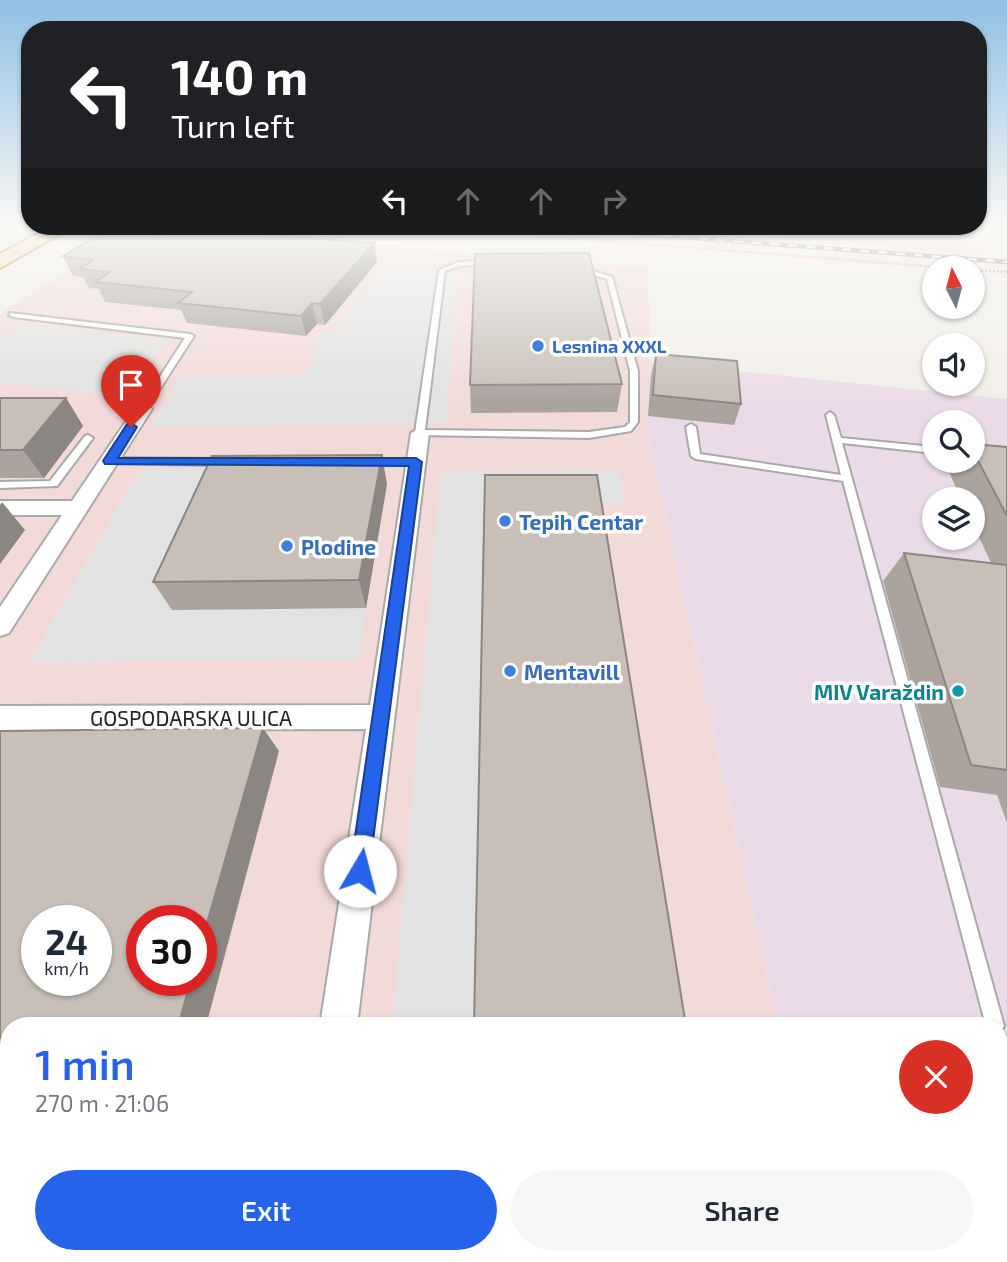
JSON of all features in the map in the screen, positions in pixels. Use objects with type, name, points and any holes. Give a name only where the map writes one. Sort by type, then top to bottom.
[{"type":"street","points":[[0,626],[143,409]]},
{"type":"street","points":[[339,1017],[420,433]]},
{"type":"street","points":[[0,508],[78,508]]},
{"type":"street","name":"GOSPODARSKA ULICA","points":[[0,718],[382,717]]},
{"type":"lane","points":[[440,284],[420,433],[589,435],[628,429],[635,422],[634,372],[612,284]]},
{"type":"lane","points":[[13,316],[190,337],[143,409]]},
{"type":"lane","points":[[830,415],[993,1017]]},
{"type":"lane","points":[[691,427],[696,456],[847,479]]},
{"type":"lane","points":[[0,485],[54,484],[88,438]]},
{"type":"lane","points":[[837,440],[922,449]]},
{"type":"lane","points":[[109,461],[236,461]]},
{"type":"lane","points":[[361,462],[416,462]]},
{"type":"shaded area","points":[[47,284],[648,284],[650,362],[647,431],[776,1017],[0,1017],[0,314]]},
{"type":"shaded area","points":[[371,284],[457,284],[446,423],[150,427],[180,377],[305,376],[322,333],[332,333]]},
{"type":"shaded area","points":[[23,324],[173,341],[111,396],[0,381],[0,339]]},
{"type":"shaded area","points":[[650,362],[922,390],[922,396],[1007,399],[1007,1017],[776,1017],[647,431]]},
{"type":"shaded area","points":[[232,467],[366,608],[359,659],[30,661],[140,468]]},
{"type":"shaded area","points":[[618,471],[625,503],[486,504],[477,1017],[393,1017],[441,472]]},
{"type":"building","points":[[113,284],[338,284],[320,304],[312,303],[301,316],[178,303],[192,292]]},
{"type":"building","name":"Lesnina XXXL","points":[[474,284],[597,284],[622,384],[470,385]]},
{"type":"building","points":[[656,354],[737,361],[741,404],[653,395]]},
{"type":"building","points":[[0,398],[66,398],[23,450],[0,450]]},
{"type":"building","points":[[985,445],[1007,447],[1007,516],[985,473]]},
{"type":"building","name":"Plodine","points":[[382,455],[359,580],[153,582],[212,456]]},
{"type":"building","points":[[485,475],[597,475],[685,1017],[474,1017]]},
{"type":"building","points":[[904,553],[1007,565],[1007,770],[971,765]]},
{"type":"building","points":[[263,728],[212,905],[126,905],[126,996],[186,996],[181,1017],[0,1017],[0,731]]},
{"type":"place","name":"Lesnina XXXL","points":[[538,346]]},
{"type":"place","name":"Tepih Centar","points":[[505,521]]},
{"type":"place","name":"Plodine","points":[[287,546]]},
{"type":"place","name":"Mentavill","points":[[510,671]]},
{"type":"place","name":"MIV Varaždin","points":[[958,691]]},
{"type":"route","points":[[131,427],[109,461],[416,462],[360,871]]}]
